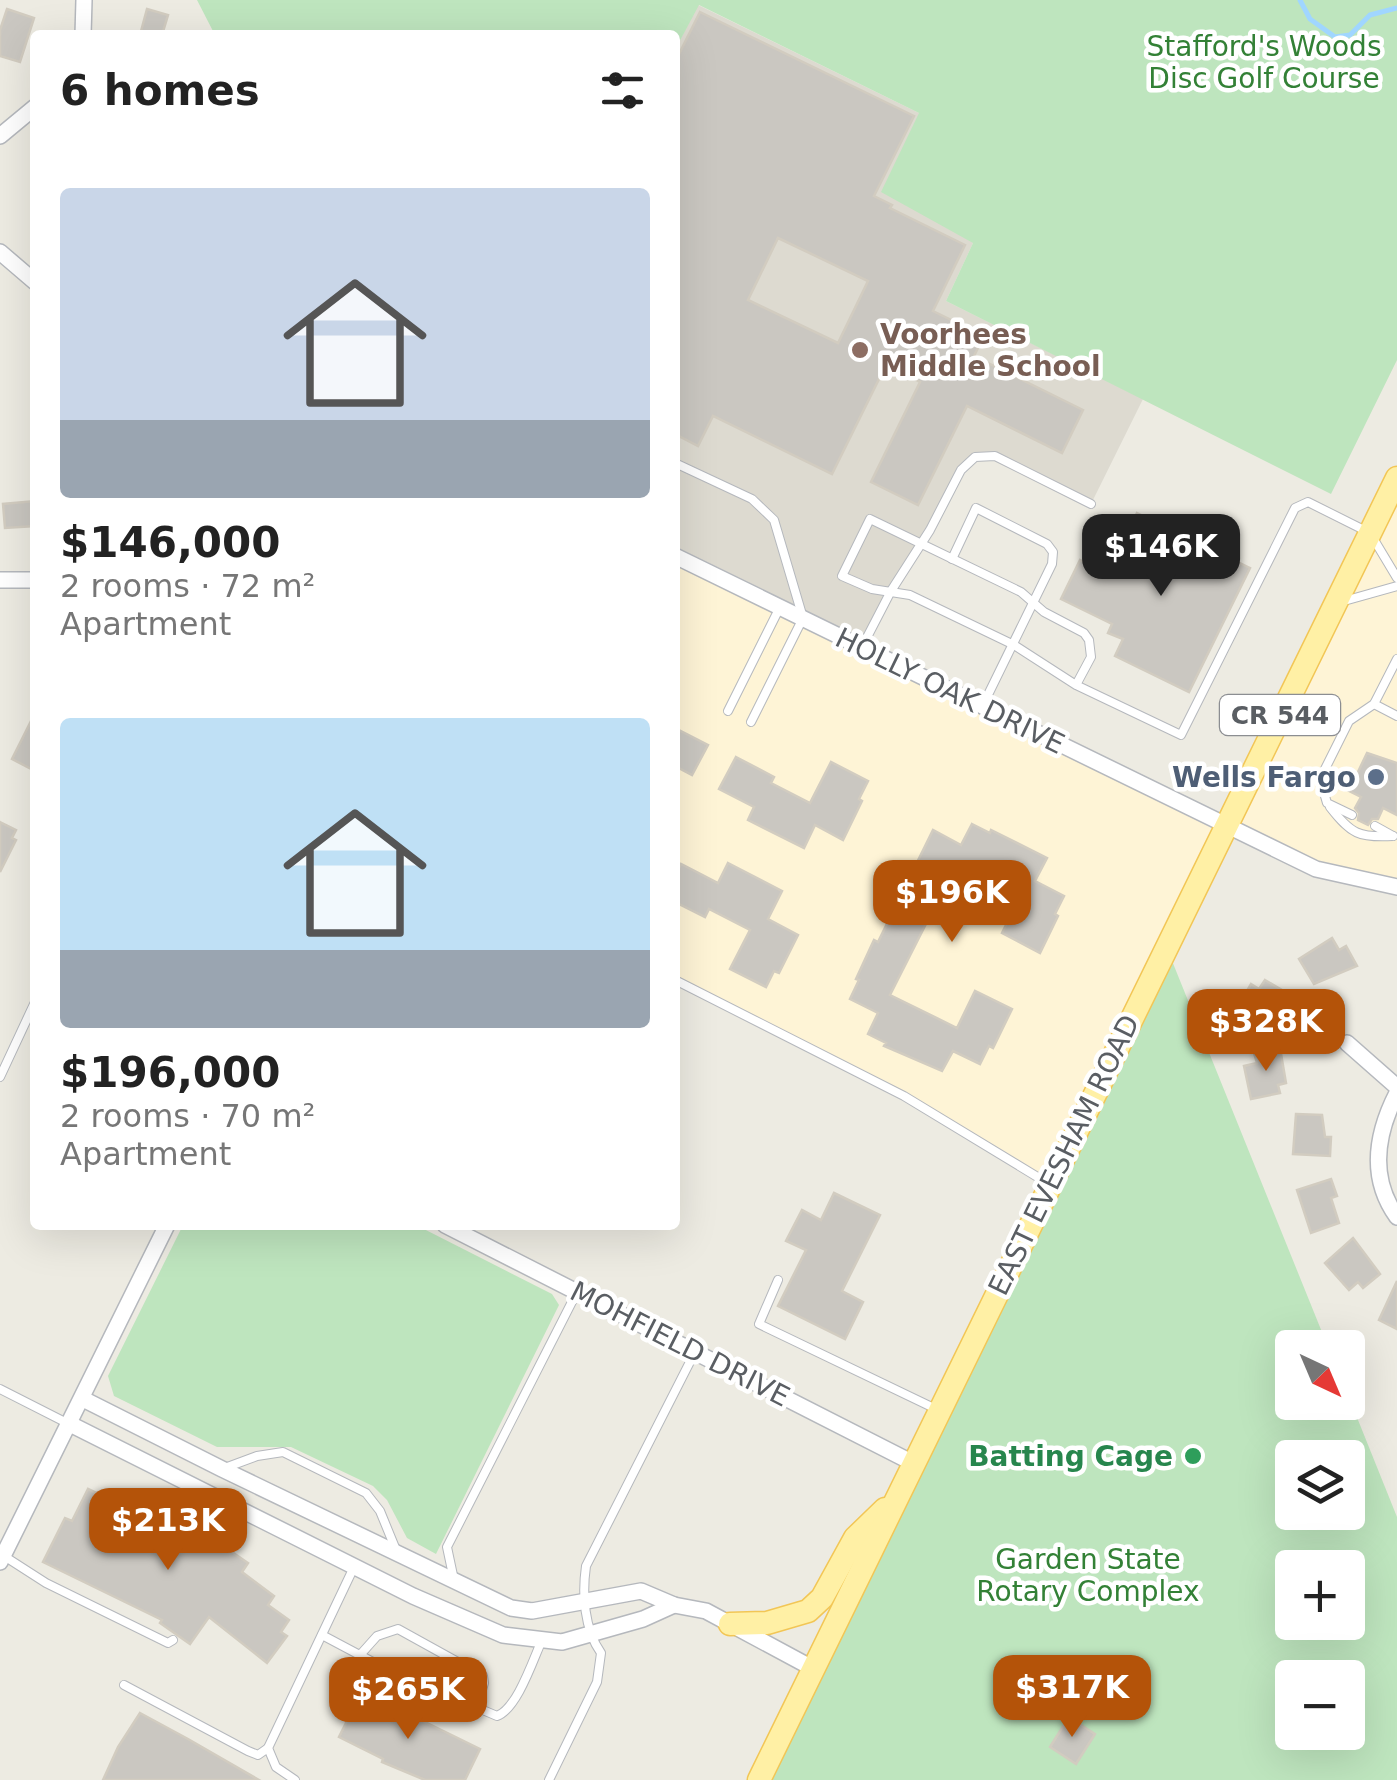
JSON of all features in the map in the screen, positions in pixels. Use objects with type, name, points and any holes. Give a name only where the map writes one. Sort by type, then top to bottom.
[{"type":"main road","name":"EAST EVESHAM ROAD","points":[[759,1780],[1397,478]]},
{"type":"main road","points":[[730,1624],[767,1623],[793,1618],[808,1610],[822,1598],[855,1538],[899,1496]]},
{"type":"street","points":[[83,30],[84,0]]},
{"type":"street","points":[[0,136],[30,111]]},
{"type":"street","points":[[0,252],[30,278]]},
{"type":"street","name":"HOLLY OAK DRIVE","points":[[680,558],[1316,869],[1397,887]]},
{"type":"street","points":[[0,580],[30,580]]},
{"type":"street","points":[[1347,1043],[1397,1090],[1383,1121],[1377,1162],[1380,1186],[1397,1217]]},
{"type":"street","points":[[1,1557],[166,1230]]},
{"type":"street","name":"MOHFIELD DRIVE","points":[[456,1230],[914,1464]]},
{"type":"street","points":[[83,1398],[511,1608],[532,1611],[641,1591],[674,1605],[706,1611],[814,1670]]},
{"type":"street","points":[[70,1424],[354,1567],[503,1635],[562,1642],[589,1637],[674,1605]]},
{"type":"street","points":[[205,1492],[219,1468]]},
{"type":"street","points":[[354,1567],[368,1540]]},
{"type":"lane","points":[[862,647],[967,462],[985,455],[995,456],[1091,504]]},
{"type":"lane","points":[[680,465],[752,499],[774,520],[803,618],[750,722]]},
{"type":"lane","points":[[1076,685],[1091,657],[1089,640],[1077,627],[1021,592],[870,519],[842,576],[872,589],[910,595],[1014,645],[1076,685],[1181,736],[1290,513],[1308,502],[1370,532],[1397,578]]},
{"type":"lane","points":[[952,558],[976,508],[1047,544],[1053,552],[1054,560],[982,706]]},
{"type":"lane","points":[[1334,604],[1397,586]]},
{"type":"lane","points":[[728,711],[780,607]]},
{"type":"lane","points":[[1395,836],[1368,838],[1346,828],[1328,803],[1320,779],[1348,721],[1374,704],[1396,663]]},
{"type":"lane","points":[[1374,704],[1397,716]]},
{"type":"lane","points":[[1328,803],[1352,815]]},
{"type":"lane","points":[[1375,826],[1395,836]]},
{"type":"lane","points":[[680,983],[904,1096],[1049,1184]]},
{"type":"lane","points":[[0,1077],[30,1013]]},
{"type":"lane","points":[[0,1050],[10,1055]]},
{"type":"lane","points":[[778,1280],[759,1324],[940,1410]]},
{"type":"lane","points":[[456,1584],[447,1547],[577,1292]]},
{"type":"lane","points":[[548,1780],[597,1682],[601,1653],[589,1637],[586,1566],[694,1352]]},
{"type":"lane","points":[[0,1389],[70,1424]]},
{"type":"lane","points":[[219,1468],[283,1452],[366,1493],[380,1512],[397,1554]]},
{"type":"lane","points":[[1,1557],[143,1632],[168,1643],[173,1640]]},
{"type":"lane","points":[[124,1685],[258,1755],[268,1748],[354,1567]]},
{"type":"lane","points":[[360,1655],[377,1636],[398,1630],[483,1676],[484,1683],[472,1707],[458,1713],[430,1712]]},
{"type":"lane","points":[[322,1635],[490,1715],[505,1713],[542,1640]]},
{"type":"lane","points":[[392,1671],[397,1686],[412,1702]]},
{"type":"lane","points":[[268,1748],[276,1767],[295,1780]]},
{"type":"shaded area","name":"Voorhees Middle School","points":[[698,5],[919,113],[973,243],[946,301],[1143,399],[1091,504],[995,456],[967,462],[862,647],[680,558],[680,40]]},
{"type":"shaded area","points":[[1397,478],[1397,887],[1354,880],[1225,827],[1049,1184],[904,1096],[680,983],[680,558],[1225,826]]},
{"type":"green space","name":"Stafford's Woods Disc Golf Course","points":[[197,0],[1397,0],[1397,360],[1331,494],[946,301],[973,243],[881,192],[919,113],[699,5],[680,41],[680,30],[212,30]]},
{"type":"green space","name":"Garden State Rotary Complex","points":[[1166,946],[1321,1330],[1275,1330],[1275,1420],[1358,1420],[1397,1517],[1397,1780],[759,1780]]},
{"type":"green space","points":[[181,1230],[426,1230],[552,1294],[559,1305],[436,1554],[407,1538],[387,1500],[373,1486],[291,1447],[217,1447],[114,1396],[108,1376]]},
{"type":"building","points":[[7,9],[34,18],[20,62],[0,56],[0,30]]},
{"type":"building","points":[[147,9],[168,15],[164,30],[141,30]]},
{"type":"building","points":[[700,12],[914,116],[874,196],[965,245],[933,311],[984,336],[974,356],[1083,410],[1062,453],[967,406],[918,505],[871,482],[920,382],[886,365],[832,474],[713,416],[698,446],[680,437],[680,52]],"holes":[[[778,238],[868,281],[838,343],[748,300]]]},
{"type":"building","points":[[30,501],[30,526],[5,528],[3,504]]},
{"type":"building","points":[[1137,513],[1250,568],[1189,692],[1115,656],[1123,639],[1108,633],[1112,624],[1061,599],[1080,560],[1107,574]]},
{"type":"building","points":[[30,723],[30,768],[12,759]]},
{"type":"building","points":[[680,731],[708,745],[692,775],[680,769]]},
{"type":"building","name":"Wells Fargo","points":[[1367,753],[1397,763],[1397,815],[1383,808],[1378,819],[1372,819],[1368,825],[1358,820],[1355,808],[1361,797],[1349,791]]},
{"type":"building","points":[[736,757],[774,777],[771,783],[810,803],[831,762],[868,781],[843,840],[815,825],[804,848],[748,820],[754,807],[719,789]]},
{"type":"building","points":[[0,822],[16,830],[12,838],[16,840],[0,872]]},
{"type":"building","points":[[972,824],[1047,858],[1035,881],[1064,896],[1040,953],[1002,933],[1019,899],[951,865],[934,898],[938,900],[890,995],[957,1028],[975,991],[1012,1009],[993,1048],[989,1046],[980,1064],[953,1051],[942,1071],[884,1046],[886,1043],[868,1034],[878,1013],[850,999],[874,940],[878,942],[933,830],[961,845]]},
{"type":"building","points":[[728,863],[782,891],[768,919],[798,935],[779,973],[774,971],[766,987],[730,969],[750,930],[709,909],[705,917],[680,904],[681,864],[718,883]]},
{"type":"building","points":[[1332,938],[1339,950],[1346,946],[1357,966],[1314,984],[1299,959]]},
{"type":"building","points":[[1265,980],[1287,993],[1265,1033],[1233,1015],[1251,984],[1259,989]]},
{"type":"building","points":[[1280,1048],[1286,1083],[1278,1085],[1280,1093],[1251,1099],[1244,1066],[1257,1063],[1254,1053]]},
{"type":"building","points":[[1296,1114],[1322,1115],[1325,1137],[1331,1137],[1330,1156],[1293,1154]]},
{"type":"building","points":[[1331,1179],[1337,1196],[1331,1198],[1339,1223],[1311,1233],[1297,1190]]},
{"type":"building","points":[[834,1193],[880,1215],[842,1291],[863,1302],[845,1339],[778,1306],[806,1250],[786,1241],[802,1210],[821,1220]]},
{"type":"building","points":[[1353,1238],[1380,1274],[1363,1288],[1358,1282],[1349,1290],[1325,1263]]},
{"type":"building","points":[[1397,1281],[1397,1329],[1379,1320]]},
{"type":"building","points":[[88,1489],[215,1544],[226,1520],[243,1528],[244,1536],[232,1552],[248,1563],[242,1572],[274,1596],[268,1605],[289,1620],[281,1632],[287,1636],[267,1663],[209,1617],[190,1644],[160,1623],[162,1620],[43,1562],[65,1518],[72,1521]]},
{"type":"building","points":[[362,1691],[480,1749],[465,1780],[425,1780],[382,1762],[383,1759],[339,1737]]},
{"type":"building","points":[[140,1713],[188,1739],[259,1780],[103,1780]]},
{"type":"building","points":[[1069,1717],[1095,1734],[1076,1764],[1050,1747]]},
{"type":"waterway","points":[[1300,0],[1310,19],[1335,37],[1350,35],[1370,15],[1397,8]]},
{"type":"place","name":"Voorhees Middle School","points":[[860,350]]},
{"type":"place","name":"Wells Fargo","points":[[1376,777]]},
{"type":"place","name":"Batting Cage","points":[[1193,1456]]}]
